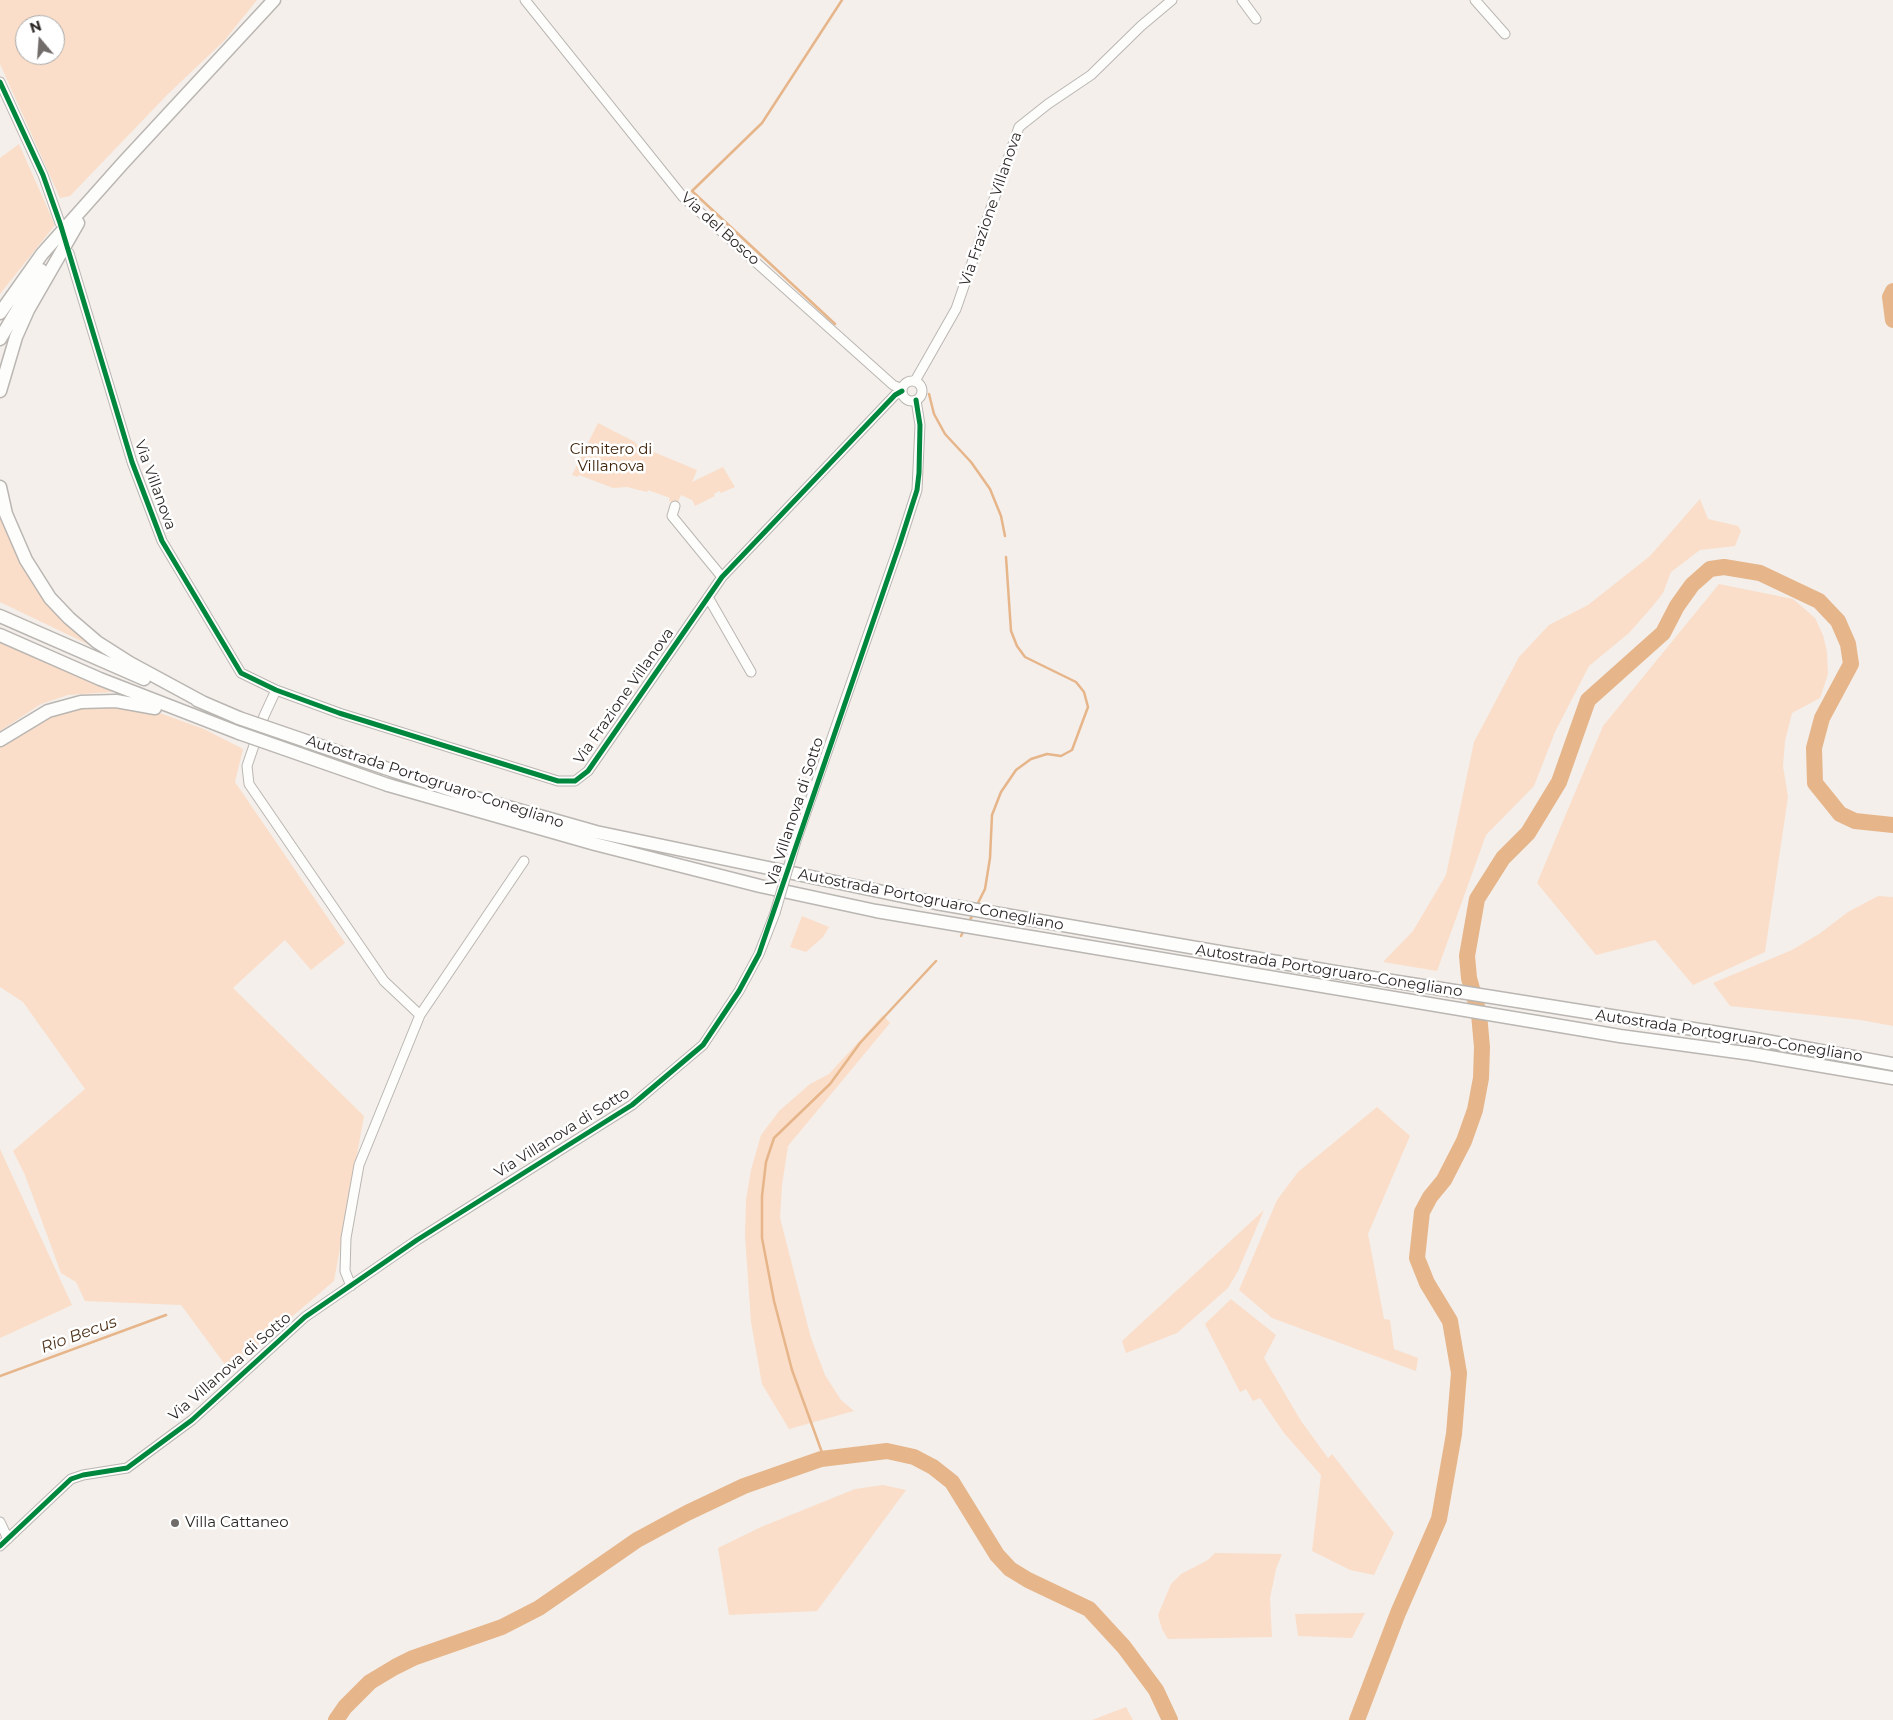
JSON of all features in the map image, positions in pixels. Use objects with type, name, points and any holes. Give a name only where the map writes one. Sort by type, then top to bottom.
[{"type":"highway","points":[[0,313],[42,254],[274,0]]},
{"type":"highway","points":[[0,339],[32,283],[94,197]]},
{"type":"highway","points":[[0,390],[16,337],[28,310],[94,197]]},
{"type":"highway","points":[[0,487],[6,514],[26,560],[50,598],[69,618],[97,642],[130,663],[204,703]]},
{"type":"highway","name":"Autostrada Portogruaro-Conegliano","points":[[0,616],[239,718],[469,796],[596,832],[936,903],[1335,972],[1750,1038],[1893,1064]]},
{"type":"highway","name":"Autostrada Portogruaro-Conegliano","points":[[0,635],[100,679],[205,720],[388,785],[503,819],[760,886],[876,911],[1076,943],[1620,1036],[1752,1054],[1893,1078]]},
{"type":"highway","points":[[0,740],[48,711],[96,700],[139,704],[205,720]]},
{"type":"street","name":"Via del Bosco","points":[[525,0],[688,202],[893,385],[902,390]]},
{"type":"street","points":[[1242,0],[1256,19]]},
{"type":"street","points":[[1475,0],[1505,34]]},
{"type":"street","name":"Via Frazione Villanova","points":[[915,381],[956,309],[1019,127],[1048,104],[1091,75],[1169,1]]},
{"type":"street","points":[[0,82],[43,175],[60,222]]},
{"type":"street","name":"Via Villanova","points":[[69,253],[132,462],[162,541],[241,673],[276,690]]},
{"type":"street","points":[[915,381],[922,388],[921,395],[916,400],[906,399],[902,390],[906,382],[915,381]]},
{"type":"street","name":"Via Frazione Villanova","points":[[276,690],[339,713],[558,781],[575,781],[588,771],[722,578],[895,395],[902,390]]},
{"type":"street","name":"Via Villanova di Sotto","points":[[0,1546],[71,1479],[83,1475],[127,1468],[192,1420],[306,1317],[417,1240],[632,1105],[703,1045],[743,984],[759,954],[775,913],[796,841],[900,542],[916,490],[920,425],[916,400]]},
{"type":"street","points":[[675,506],[672,516],[722,578]]},
{"type":"street","points":[[708,597],[751,672]]},
{"type":"street","points":[[276,690],[264,716],[247,766],[249,784],[384,981],[420,1015]]},
{"type":"street","points":[[351,1286],[345,1271],[346,1238],[359,1165],[420,1015],[524,861]]},
{"type":"street","points":[[0,1522],[8,1539]]},
{"type":"green space","points":[[0,0],[257,0],[224,41],[168,94],[70,196],[60,198],[0,64]]},
{"type":"green space","points":[[19,144],[55,225],[0,294],[0,158]]},
{"type":"green space","name":"Cimitero di Villanova","points":[[598,423],[635,442],[637,445],[697,470],[692,482],[723,467],[735,487],[721,493],[719,491],[714,494],[715,496],[695,506],[692,500],[681,495],[677,504],[669,501],[670,498],[648,490],[647,492],[627,487],[613,488],[579,475],[578,477],[572,475]]},
{"type":"green space","points":[[1700,499],[1708,519],[1738,526],[1741,531],[1735,546],[1700,550],[1671,572],[1663,593],[1652,607],[1629,633],[1589,666],[1555,732],[1534,786],[1486,835],[1437,971],[1383,962],[1413,931],[1446,875],[1474,742],[1519,657],[1549,625],[1588,605],[1650,556]]},
{"type":"green space","points":[[0,505],[14,544],[100,650],[0,602]]},
{"type":"green space","points":[[1719,584],[1793,599],[1815,618],[1823,635],[1827,652],[1828,674],[1820,698],[1792,713],[1785,741],[1783,766],[1788,797],[1765,952],[1693,985],[1655,940],[1596,955],[1537,883],[1603,726]]},
{"type":"green space","points":[[0,642],[113,692],[68,695],[41,704],[0,731]]},
{"type":"green space","points":[[104,703],[154,711],[204,729],[243,749],[235,782],[345,943],[311,970],[285,940],[233,988],[364,1116],[334,1281],[229,1370],[181,1305],[85,1301],[76,1282],[61,1273],[25,1175],[13,1151],[85,1089],[23,1002],[0,987],[0,745],[43,718]]},
{"type":"green space","points":[[1878,896],[1893,897],[1893,1026],[1861,1020],[1730,1006],[1713,983],[1792,950],[1819,934],[1848,912]]},
{"type":"green space","points":[[802,916],[829,927],[823,937],[806,952],[790,947]]},
{"type":"green space","points":[[883,1015],[890,1023],[788,1146],[782,1185],[780,1218],[811,1338],[825,1375],[841,1400],[854,1411],[789,1429],[762,1384],[751,1322],[745,1235],[746,1200],[751,1170],[761,1135],[779,1111],[810,1084],[829,1074]]},
{"type":"green space","points":[[1377,1107],[1410,1136],[1368,1234],[1384,1319],[1390,1320],[1394,1349],[1418,1358],[1416,1371],[1272,1318],[1239,1290],[1277,1200],[1298,1172]]},
{"type":"green space","points":[[0,1149],[72,1305],[0,1338]]},
{"type":"green space","points":[[1264,1210],[1238,1271],[1228,1288],[1177,1333],[1126,1353],[1122,1341]]},
{"type":"green space","points":[[1231,1299],[1276,1335],[1264,1358],[1301,1421],[1328,1458],[1332,1454],[1394,1533],[1374,1575],[1350,1570],[1312,1551],[1321,1475],[1284,1433],[1260,1398],[1253,1401],[1246,1389],[1240,1392],[1205,1324]]},
{"type":"green space","points":[[883,1485],[906,1490],[817,1611],[729,1615],[718,1548],[761,1527],[855,1489]]},
{"type":"green space","points":[[1215,1553],[1282,1554],[1276,1569],[1270,1598],[1272,1637],[1168,1639],[1162,1629],[1158,1615],[1171,1584],[1181,1574],[1208,1560]]},
{"type":"green space","points":[[1365,1613],[1352,1638],[1298,1636],[1295,1614]]},
{"type":"green space","points":[[1126,1707],[1133,1720],[1092,1720]]},
{"type":"waterway","points":[[835,324],[692,191],[762,123],[842,0]]},
{"type":"waterway","points":[[1893,291],[1890,297],[1893,320]]},
{"type":"waterway","points":[[929,394],[934,414],[945,434],[971,462],[990,489],[1001,516],[1005,536]]},
{"type":"waterway","points":[[977,905],[985,889],[990,858],[992,815],[1001,792],[1016,770],[1031,759],[1047,754],[1061,756],[1072,750],[1088,707],[1084,692],[1076,682],[1025,657],[1017,646],[1011,631],[1006,557]]},
{"type":"waterway","points":[[1357,1720],[1398,1613],[1439,1519],[1454,1434],[1459,1373],[1450,1321],[1427,1283],[1417,1258],[1422,1212],[1430,1197],[1444,1180],[1464,1141],[1475,1110],[1481,1078],[1482,1047],[1479,1014],[1469,978],[1467,956],[1477,899],[1503,858],[1528,833],[1559,782],[1588,700],[1663,633],[1677,606],[1692,585],[1710,569],[1724,567],[1760,573],[1819,601],[1838,621],[1848,644],[1851,664],[1822,718],[1814,748],[1815,783],[1840,814],[1855,821],[1893,825]]},
{"type":"waterway","points":[[968,923],[974,913]]},
{"type":"waterway","points":[[961,936],[964,930]]},
{"type":"waterway","points":[[824,1458],[792,1370],[774,1301],[762,1238],[762,1196],[766,1162],[774,1138],[830,1084],[860,1043],[936,961]]},
{"type":"waterway","name":"Rio Becus","points":[[0,1376],[166,1315]]},
{"type":"waterway","points":[[336,1720],[345,1707],[370,1682],[395,1667],[413,1658],[502,1627],[539,1608],[637,1540],[687,1513],[744,1486],[821,1459],[887,1451],[914,1457],[933,1467],[952,1482],[997,1555],[1010,1569],[1028,1580],[1089,1609],[1124,1647],[1156,1690],[1170,1720]]},
{"type":"cycle path","points":[[0,82],[43,175],[60,223],[132,462],[162,541],[241,673],[276,690],[339,713],[558,781],[575,781],[588,771],[722,577],[895,395],[902,391]]},
{"type":"cycle path","points":[[0,1546],[71,1479],[83,1475],[127,1468],[192,1420],[305,1317],[417,1240],[632,1105],[703,1045],[739,991],[759,954],[900,543],[917,490],[919,473],[920,425],[916,400]]},
{"type":"place","name":"Villa Cattaneo","points":[[175,1523]]}]
